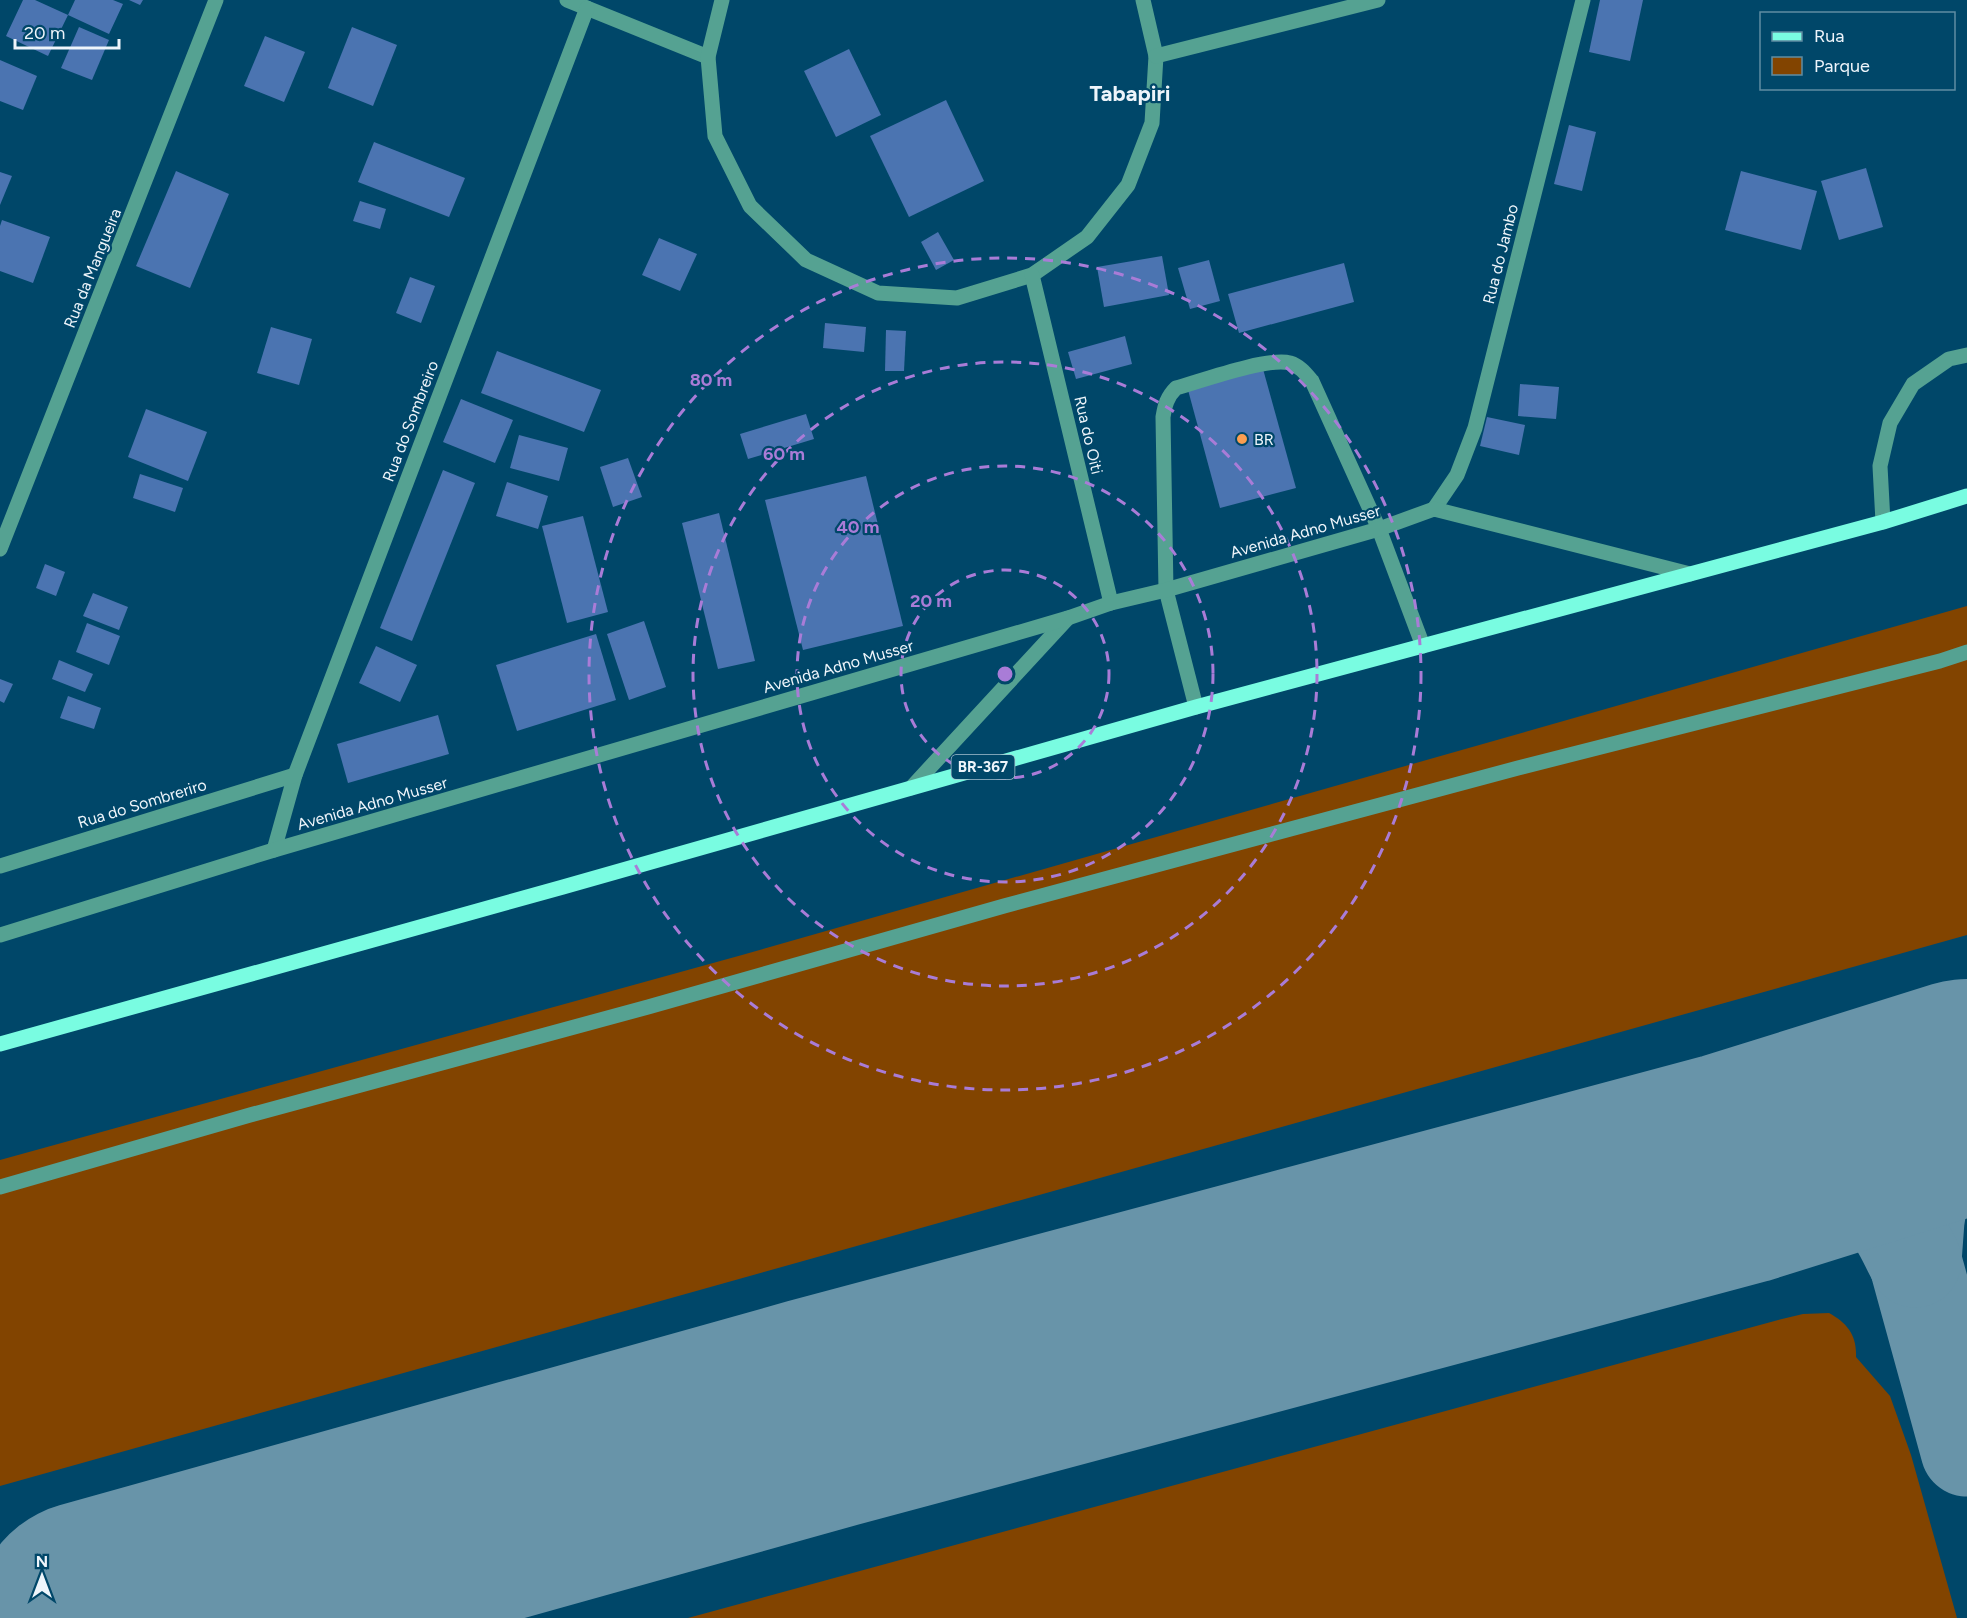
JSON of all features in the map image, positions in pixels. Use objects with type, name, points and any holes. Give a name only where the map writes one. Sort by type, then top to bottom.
[{"type":"main road","name":"BR-367","points":[[0,1044],[1196,707],[1883,522],[1967,496]]},
{"type":"street","name":"Rua da Mangueira","points":[[0,549],[216,0]]},
{"type":"street","points":[[567,0],[708,57]]},
{"type":"street","points":[[722,0],[708,57],[716,136],[750,206],[807,260],[878,293],[957,298],[1032,275],[1087,237],[1128,185],[1152,123],[1156,56],[1143,0]]},
{"type":"street","points":[[1156,56],[1378,0]]},
{"type":"street","name":"Rua do Jambo","points":[[1434,509],[1457,475],[1475,428],[1583,0]]},
{"type":"street","name":"Rua do Sombreiro","points":[[274,850],[295,775],[587,8]]},
{"type":"street","name":"Rua do Oiti","points":[[1032,275],[1111,603]]},
{"type":"street","points":[[1883,522],[1880,466],[1890,423],[1913,384],[1949,359],[1967,355]]},
{"type":"street","points":[[1196,707],[1166,590],[1163,417],[1165,404],[1176,388],[1270,362],[1291,363],[1312,381],[1379,529],[1423,646]]},
{"type":"street","points":[[1434,509],[1690,574]]},
{"type":"street","name":"Avenida Adno Musser","points":[[0,935],[274,850],[1068,618],[1111,603],[1166,590],[1379,529],[1434,509]]},
{"type":"street","points":[[911,788],[1068,618]]},
{"type":"street","points":[[0,1187],[261,1112],[648,1007],[1004,906],[1518,768],[1940,661],[1967,652]]},
{"type":"street","name":"Rua do Sombreriro","points":[[0,866],[295,775]]},
{"type":"green space","points":[[1967,606],[1967,935],[0,1486],[0,1160],[742,955]]},
{"type":"green space","points":[[1829,1313],[1850,1331],[1855,1342],[1856,1357],[1890,1396],[1911,1455],[1957,1618],[688,1618],[1782,1319],[1803,1314]]},
{"type":"building","points":[[23,0],[35,0],[68,15],[48,56],[6,36]]},
{"type":"building","points":[[75,0],[113,0],[123,4],[109,34],[68,15]]},
{"type":"building","points":[[129,0],[143,0],[140,5]]},
{"type":"building","points":[[1600,0],[1643,0],[1630,61],[1589,52]]},
{"type":"building","points":[[79,27],[109,40],[92,80],[61,68]]},
{"type":"building","points":[[352,27],[397,45],[373,106],[328,88]]},
{"type":"building","points":[[265,36],[305,52],[284,102],[244,86]]},
{"type":"building","points":[[849,49],[881,115],[836,137],[804,71]]},
{"type":"building","points":[[0,60],[37,76],[23,110],[0,101]]},
{"type":"building","points":[[946,100],[984,181],[909,217],[870,136]]},
{"type":"building","points":[[1569,125],[1596,132],[1582,191],[1554,184]]},
{"type":"building","points":[[374,142],[465,178],[449,217],[358,182]]},
{"type":"building","points":[[1866,168],[1883,227],[1839,240],[1821,181]]},
{"type":"building","points":[[176,171],[229,194],[190,288],[136,266]]},
{"type":"building","points":[[1741,171],[1817,191],[1801,250],[1725,230]]},
{"type":"building","points":[[0,172],[12,176],[0,205]]},
{"type":"building","points":[[360,201],[386,209],[380,229],[353,221]]},
{"type":"building","points":[[2,220],[50,237],[33,283],[0,271]]},
{"type":"building","points":[[938,232],[954,260],[936,270],[921,242]]},
{"type":"building","points":[[659,238],[697,254],[680,291],[642,275]]},
{"type":"building","points":[[1162,256],[1169,295],[1104,307],[1097,267]]},
{"type":"building","points":[[1209,260],[1220,301],[1190,309],[1178,268]]},
{"type":"building","points":[[1344,263],[1354,302],[1239,333],[1228,294]]},
{"type":"building","points":[[410,277],[435,286],[421,323],[396,313]]},
{"type":"building","points":[[825,323],[866,327],[864,352],[823,348]]},
{"type":"building","points":[[271,327],[312,339],[299,385],[257,373]]},
{"type":"building","points":[[886,330],[906,331],[904,371],[885,371]]},
{"type":"building","points":[[1125,336],[1132,364],[1076,379],[1068,352]]},
{"type":"building","points":[[497,351],[601,390],[584,432],[481,393]]},
{"type":"building","name":"BR","points":[[1263,369],[1296,488],[1220,508],[1188,390]]},
{"type":"building","points":[[1520,384],[1559,387],[1556,419],[1518,416]]},
{"type":"building","points":[[461,399],[513,420],[495,463],[443,442]]},
{"type":"building","points":[[146,409],[207,432],[188,481],[128,457]]},
{"type":"building","points":[[806,414],[814,439],[748,459],[740,434]]},
{"type":"building","points":[[1487,417],[1525,425],[1519,455],[1480,446]]},
{"type":"building","points":[[519,435],[568,448],[559,481],[510,468]]},
{"type":"building","points":[[628,458],[642,497],[613,507],[600,467]]},
{"type":"building","points":[[443,470],[475,483],[412,641],[380,628]]},
{"type":"building","points":[[140,474],[183,488],[175,512],[133,498]]},
{"type":"building","points":[[866,476],[903,626],[803,650],[765,500]]},
{"type":"building","points":[[507,482],[548,496],[538,529],[496,516]]},
{"type":"building","points":[[719,513],[755,661],[718,669],[682,523]]},
{"type":"building","points":[[583,516],[608,612],[567,623],[542,526]]},
{"type":"building","points":[[45,564],[65,572],[56,596],[36,588]]},
{"type":"building","points":[[93,593],[128,607],[119,630],[83,616]]},
{"type":"building","points":[[644,621],[666,687],[629,700],[607,634]]},
{"type":"building","points":[[87,623],[120,636],[109,665],[76,652]]},
{"type":"building","points":[[596,634],[616,700],[517,731],[496,665]]},
{"type":"building","points":[[376,646],[417,665],[400,702],[359,683]]},
{"type":"building","points":[[59,660],[93,674],[85,692],[52,679]]},
{"type":"building","points":[[0,679],[13,684],[4,703],[0,701]]},
{"type":"building","points":[[68,696],[101,708],[94,729],[60,718]]},
{"type":"building","points":[[438,715],[449,754],[348,783],[337,744]]},
{"type":"taxiway","points":[[1967,1116],[1933,1162],[1923,1189],[1915,1261],[1967,1450]]},
{"type":"taxiway","points":[[1737,1168],[1777,1162],[1799,1163],[1815,1166],[1847,1180],[1874,1199],[1885,1211],[1898,1229],[1915,1261]]},
{"type":"runway","points":[[91,1618],[819,1414],[1737,1168],[1967,1096]]},
{"type":"place","name":"BR","points":[[1242,439]]},
{"type":"district","name":"Tabapiri","points":[[1130,93]]}]
